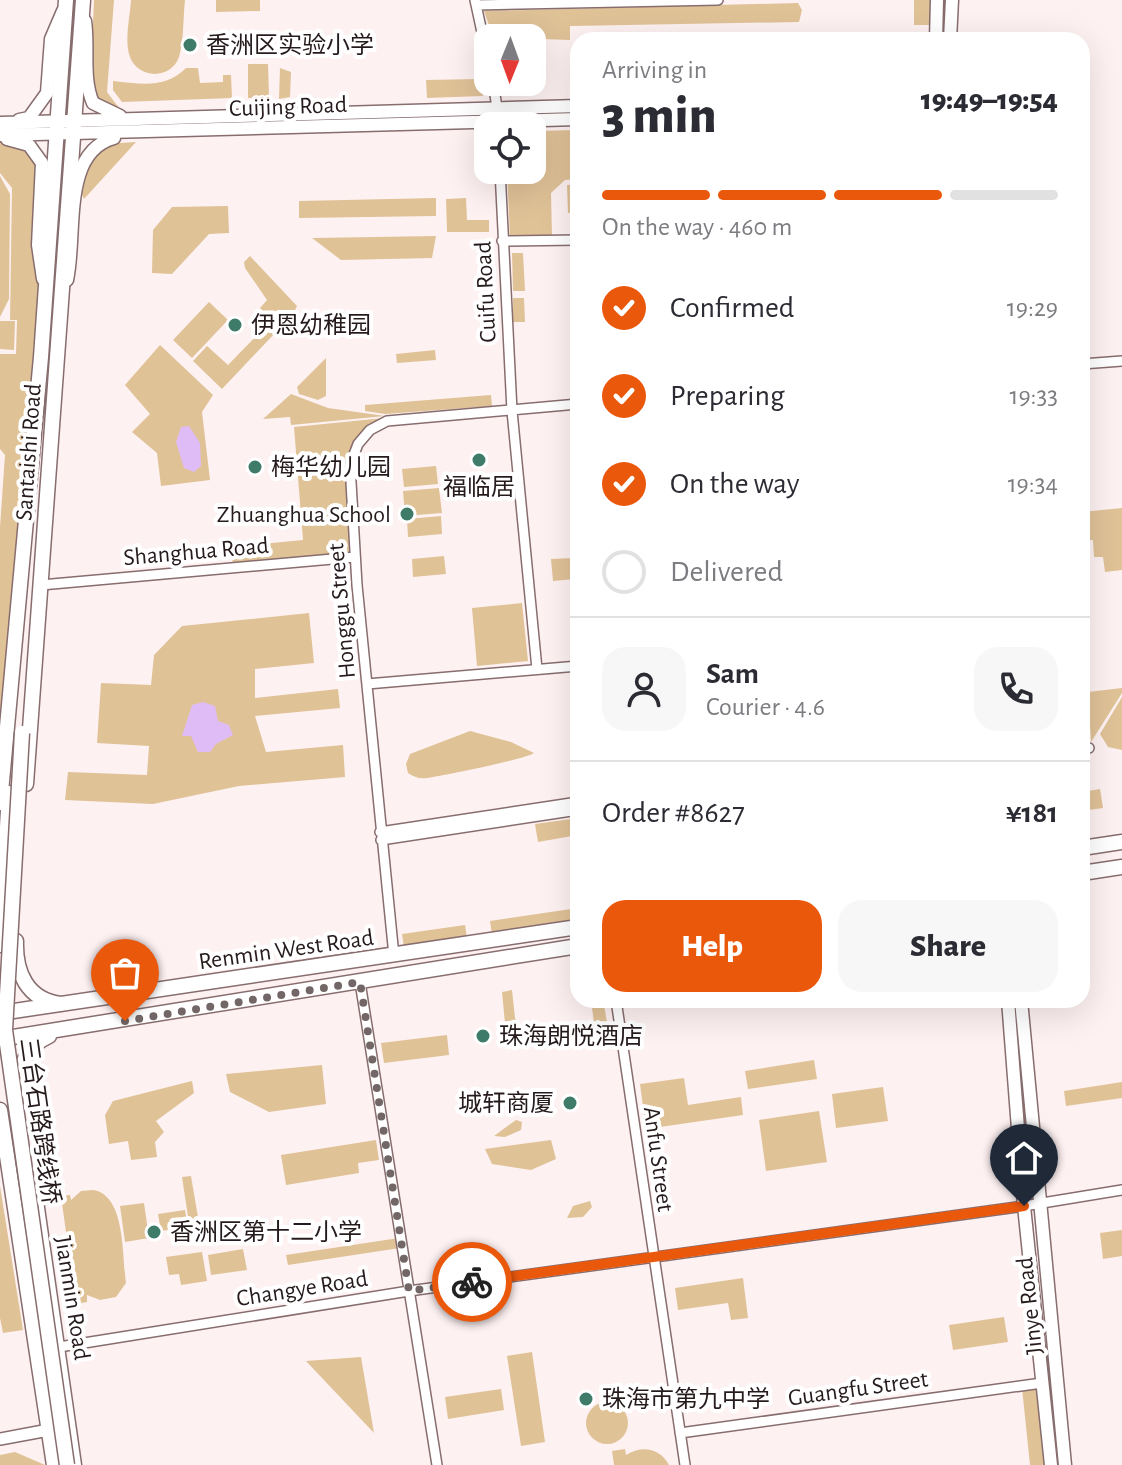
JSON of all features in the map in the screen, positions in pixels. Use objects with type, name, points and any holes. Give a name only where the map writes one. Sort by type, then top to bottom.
[{"type":"main road","points":[[936,32],[937,0]]},
{"type":"main road","points":[[950,32],[952,0]]},
{"type":"main road","points":[[0,123],[29,118],[40,108],[47,93],[51,39],[66,2]]},
{"type":"main road","name":"Santaishi Road","points":[[0,803],[66,2]]},
{"type":"main road","points":[[83,3],[89,47],[87,88],[93,103],[108,113],[135,119]]},
{"type":"main road","name":"Santaishi Road","points":[[61,1004],[42,999],[25,985],[15,956],[83,3]]},
{"type":"main road","name":"Cuijing Road","points":[[538,112],[570,107]]},
{"type":"main road","name":"Cuijing Road","points":[[74,128],[135,119],[474,118]]},
{"type":"main road","name":"Cuijing Road","points":[[0,123],[130,133],[474,119]]},
{"type":"main road","name":"Cuijing Road","points":[[546,119],[570,119]]},
{"type":"main road","name":"Cuijing Road","points":[[0,136],[56,128]]},
{"type":"main road","points":[[60,310],[71,262],[78,172],[82,161],[100,141],[130,133]]},
{"type":"main road","points":[[0,136],[29,145],[42,163],[38,245],[44,288]]},
{"type":"main road","points":[[8,691],[18,732]]},
{"type":"main road","points":[[0,945],[18,732],[33,693]]},
{"type":"main road","name":"三台石路跨线桥","points":[[18,732],[5,1030],[67,1465]]},
{"type":"main road","points":[[1090,847],[1122,842]]},
{"type":"main road","points":[[1090,872],[1122,867]]},
{"type":"main road","name":"Renmin West Road","points":[[0,1013],[570,928]]},
{"type":"main road","name":"Renmin West Road","points":[[0,1039],[570,947]]},
{"type":"main road","points":[[287,971],[290,994]]},
{"type":"main road","name":"Jinye Road","points":[[1009,1008],[1024,1206],[1051,1465]]},
{"type":"main road","name":"Jinye Road","points":[[1022,1008],[1065,1465]]},
{"type":"main road","name":"Jianmin Road","points":[[64,1030],[41,1039],[30,1049],[21,1071],[19,1090],[74,1465]]},
{"type":"main road","name":"三台石路跨线桥","points":[[0,1061],[57,1465]]},
{"type":"main road","name":"Jianmin Road","points":[[0,1110],[4,1173],[51,1447],[57,1465]]},
{"type":"street","points":[[481,24],[476,2],[718,0]]},
{"type":"street","name":"Cuifu Road","points":[[500,184],[512,411],[537,669]]},
{"type":"street","points":[[502,241],[570,240]]},
{"type":"street","points":[[1090,363],[1122,361]]},
{"type":"street","name":"Honggu Street","points":[[394,956],[380,836],[355,557],[350,465],[358,444],[370,430],[387,421],[570,405]]},
{"type":"street","name":"Shanghua Road","points":[[41,585],[355,557]]},
{"type":"street","points":[[367,684],[570,667]]},
{"type":"street","points":[[380,836],[570,803]]},
{"type":"street","points":[[380,836],[570,811]]},
{"type":"street","points":[[360,982],[437,1465]]},
{"type":"street","name":"Anfu Street","points":[[617,1008],[685,1465]]},
{"type":"street","name":"Changye Road","points":[[59,1347],[409,1291],[1122,1190]]},
{"type":"street","name":"Guangfu Street","points":[[680,1433],[1042,1383]]},
{"type":"street","points":[[28,1434],[42,1426],[46,1413]]},
{"type":"street","points":[[0,1439],[69,1426]]},
{"type":"street","points":[[28,1434],[44,1437],[51,1447]]},
{"type":"shaded area","points":[[94,0],[114,0],[107,92],[119,108],[99,102],[90,86]]},
{"type":"shaded area","points":[[131,0],[185,0],[181,50],[175,65],[169,70],[147,73],[140,70],[130,57],[127,36]]},
{"type":"shaded area","points":[[216,0],[260,0],[260,11],[216,12]]},
{"type":"shaded area","points":[[914,0],[931,0],[930,25],[914,25]]},
{"type":"shaded area","points":[[798,3],[802,10],[799,22],[570,26],[570,40],[546,39],[546,24],[489,24],[484,11]]},
{"type":"shaded area","points":[[248,64],[268,64],[269,98],[248,98]]},
{"type":"shaded area","points":[[186,68],[198,68],[200,83],[223,82],[223,75],[231,75],[232,98],[122,102],[113,90],[113,81],[161,82]]},
{"type":"shaded area","points":[[280,68],[291,72],[290,97],[279,99]]},
{"type":"shaded area","points":[[474,79],[474,96],[483,96],[427,98],[426,80]]},
{"type":"shaded area","points":[[570,130],[570,180],[565,180],[551,193],[552,237],[510,239],[508,184],[546,184],[546,131]]},
{"type":"shaded area","points":[[0,138],[38,154],[44,288],[0,791],[0,527],[5,455],[0,449],[0,354],[16,354],[17,320],[10,320],[12,188],[0,173]]},
{"type":"shaded area","points":[[136,142],[84,199],[82,176],[105,144]]},
{"type":"shaded area","points":[[0,176],[10,194],[9,299],[0,317]]},
{"type":"shaded area","points":[[567,185],[570,185],[568,213]]},
{"type":"shaded area","points":[[436,198],[436,216],[299,218],[299,201]]},
{"type":"shaded area","points":[[466,198],[467,220],[489,220],[489,232],[447,232],[446,199]]},
{"type":"shaded area","points":[[228,206],[229,233],[209,234],[172,274],[152,273],[153,230],[172,207]]},
{"type":"shaded area","points":[[436,236],[432,258],[341,260],[312,238]]},
{"type":"shaded area","points":[[512,253],[523,253],[525,291],[513,291]]},
{"type":"shaded area","points":[[250,256],[297,306],[222,389],[193,361],[207,346],[228,365],[272,320],[260,308],[267,300],[245,268],[244,262]]},
{"type":"shaded area","points":[[513,298],[524,298],[525,322],[513,322]]},
{"type":"shaded area","points":[[209,302],[228,320],[192,358],[173,340]]},
{"type":"shaded area","points":[[0,321],[15,321],[14,350],[0,349]]},
{"type":"shaded area","points":[[160,345],[213,395],[202,412],[210,480],[161,486],[157,453],[132,432],[150,414],[125,385]]},
{"type":"shaded area","points":[[435,350],[436,360],[397,363],[396,354]]},
{"type":"shaded area","points":[[326,358],[326,396],[318,400],[299,394],[297,387]]},
{"type":"shaded area","points":[[291,394],[328,408],[385,416],[291,425],[290,417],[263,419]]},
{"type":"shaded area","points":[[491,395],[492,406],[385,414],[365,411],[365,405]]},
{"type":"shaded area","points":[[384,418],[355,444],[345,464],[351,554],[233,565],[231,547],[303,540],[294,427]]},
{"type":"shaded area","points":[[189,426],[200,443],[201,466],[194,472],[184,468],[176,442],[181,427]]},
{"type":"shaded area","points":[[436,466],[438,484],[404,487],[402,469]]},
{"type":"shaded area","points":[[439,488],[442,513],[405,516],[403,491]]},
{"type":"shaded area","points":[[1122,508],[1122,570],[1105,572],[1103,557],[1094,557],[1093,540],[1090,540],[1090,511]]},
{"type":"shaded area","points":[[441,516],[442,534],[408,537],[407,519]]},
{"type":"shaded area","points":[[444,556],[446,574],[413,577],[412,559]]},
{"type":"shaded area","points":[[570,558],[570,579],[553,581],[551,559]]},
{"type":"shaded area","points":[[522,603],[528,661],[477,666],[472,608]]},
{"type":"shaded area","points":[[309,613],[314,663],[255,669],[255,698],[338,689],[340,708],[255,716],[266,752],[343,745],[345,777],[239,786],[153,804],[65,800],[68,772],[147,775],[149,746],[97,743],[101,683],[151,685],[154,655],[182,626]]},
{"type":"shaded area","points":[[1122,688],[1122,693],[1091,742],[1090,725],[1090,692]]},
{"type":"shaded area","points":[[1122,697],[1122,750],[1108,747],[1100,734]]},
{"type":"shaded area","points":[[203,702],[215,706],[218,721],[229,725],[233,735],[216,744],[210,752],[198,752],[191,736],[182,736],[192,705]]},
{"type":"shaded area","points":[[470,731],[511,742],[534,753],[427,778],[408,773],[406,764],[410,754]]},
{"type":"shaded area","points":[[1100,789],[1103,808],[1090,810],[1090,791]]},
{"type":"shaded area","points":[[570,819],[570,836],[538,842],[535,824]]},
{"type":"shaded area","points":[[570,909],[570,923],[492,935],[490,921]]},
{"type":"shaded area","points":[[465,925],[467,938],[404,947],[402,934]]},
{"type":"shaded area","points":[[512,990],[515,1018],[526,1033],[594,1023],[592,1008],[604,1008],[609,1033],[516,1048],[506,1034],[502,992]]},
{"type":"shaded area","points":[[447,1035],[449,1055],[384,1063],[381,1043]]},
{"type":"shaded area","points":[[814,1060],[817,1079],[748,1089],[745,1071]]},
{"type":"shaded area","points":[[322,1065],[326,1104],[269,1112],[230,1092],[226,1074]]},
{"type":"shaded area","points":[[684,1078],[688,1105],[741,1097],[743,1115],[646,1129],[640,1084]]},
{"type":"shaded area","points":[[192,1081],[194,1093],[156,1121],[164,1132],[155,1142],[157,1157],[131,1160],[128,1141],[109,1144],[105,1115],[113,1101]]},
{"type":"shaded area","points":[[1122,1082],[1122,1098],[1066,1106],[1064,1091]]},
{"type":"shaded area","points":[[883,1087],[888,1121],[836,1128],[832,1094]]},
{"type":"shaded area","points":[[819,1111],[827,1162],[766,1171],[759,1120]]},
{"type":"shaded area","points":[[516,1120],[522,1122],[521,1130],[505,1137],[494,1136]]},
{"type":"shaded area","points":[[376,1140],[379,1160],[358,1163],[359,1173],[286,1185],[281,1155]]},
{"type":"shaded area","points":[[551,1140],[556,1159],[531,1170],[492,1164],[485,1149]]},
{"type":"shaded area","points":[[191,1176],[201,1235],[191,1236],[182,1177]]},
{"type":"shaded area","points":[[0,1186],[23,1330],[3,1333],[0,1318]]},
{"type":"shaded area","points":[[93,1190],[104,1194],[117,1215],[126,1283],[116,1297],[100,1300],[87,1295],[87,1302],[76,1304],[61,1196],[70,1195],[71,1200],[81,1191]]},
{"type":"shaded area","points":[[590,1201],[592,1207],[583,1217],[567,1218],[573,1206]]},
{"type":"shaded area","points":[[144,1203],[149,1238],[125,1242],[120,1206]]},
{"type":"shaded area","points":[[185,1210],[188,1227],[161,1231],[158,1214]]},
{"type":"shaded area","points":[[1122,1230],[1122,1256],[1103,1259],[1100,1233]]},
{"type":"shaded area","points":[[399,1238],[400,1248],[288,1265],[286,1255]]},
{"type":"shaded area","points":[[243,1249],[247,1270],[211,1275],[208,1255]]},
{"type":"shaded area","points":[[202,1252],[207,1281],[181,1285],[179,1274],[169,1275],[166,1257]]},
{"type":"shaded area","points":[[743,1278],[748,1318],[731,1320],[728,1303],[678,1310],[675,1288]]},
{"type":"shaded area","points":[[1004,1317],[1008,1342],[953,1350],[949,1325]]},
{"type":"shaded area","points":[[532,1352],[545,1442],[521,1446],[507,1356]]},
{"type":"shaded area","points":[[361,1357],[374,1433],[306,1361]]},
{"type":"shaded area","points":[[1040,1387],[1048,1465],[1030,1465],[1022,1388]]},
{"type":"shaded area","points":[[501,1389],[504,1410],[448,1419],[445,1397]]},
{"type":"shaded area","points":[[607,1402],[622,1408],[628,1423],[622,1438],[607,1444],[592,1438],[586,1423],[592,1408]]},
{"type":"shaded area","points":[[625,1449],[626,1455],[644,1449],[656,1452],[669,1465],[614,1465],[612,1451]]},
{"type":"shaded area","points":[[15,1452],[45,1465],[0,1465],[0,1455]]},
{"type":"way so far","points":[[125,1021],[360,982],[409,1291],[472,1282]]},
{"type":"place","name":"香洲区实验小学","points":[[190,45]]},
{"type":"place","name":"伊恩幼稚园","points":[[235,325]]},
{"type":"place","name":"福临居","points":[[479,460]]},
{"type":"place","name":"梅华幼儿园","points":[[255,467]]},
{"type":"place","name":"Zhuanghua School","points":[[407,514]]},
{"type":"place","name":"珠海朗悦酒店","points":[[483,1036]]},
{"type":"place","name":"城轩商厦","points":[[570,1103]]},
{"type":"place","name":"香洲区第十二小学","points":[[154,1232]]},
{"type":"place","name":"珠海市第九中学","points":[[586,1399]]},
{"type":"route","points":[[472,1282],[1024,1206]]}]
